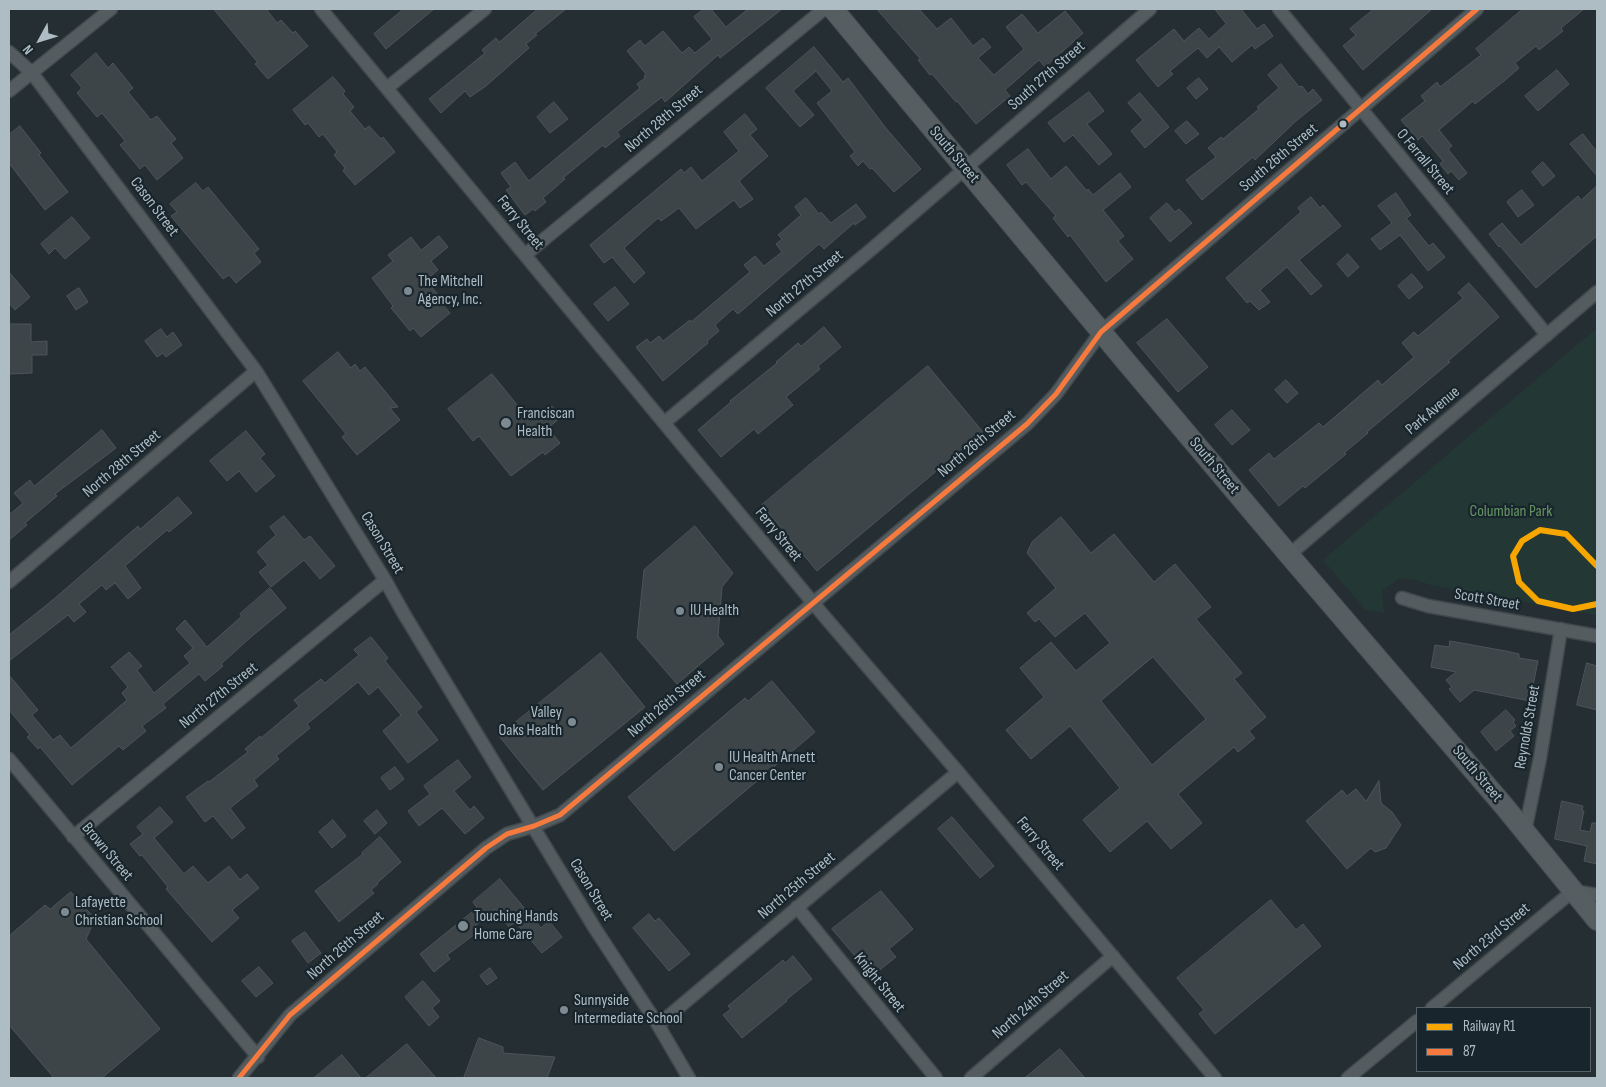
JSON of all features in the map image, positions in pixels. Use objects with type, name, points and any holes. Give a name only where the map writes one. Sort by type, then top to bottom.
[{"type":"main road","name":"South Street","points":[[833,9],[1101,332],[1525,831],[1597,920]]},
{"type":"street","points":[[9,91],[111,9]]},
{"type":"street","name":"Ferry Street","points":[[321,9],[813,603],[958,772],[1215,1078]]},
{"type":"street","points":[[388,88],[485,9]]},
{"type":"street","name":"North 28th Street","points":[[525,255],[824,9]]},
{"type":"street","name":"South 27th Street","points":[[965,168],[1150,9]]},
{"type":"street","name":"O Ferrall Street","points":[[1279,9],[1547,335]]},
{"type":"street","name":"South 26th Street","points":[[1101,332],[1477,9]]},
{"type":"street","name":"Cason Street","points":[[9,52],[32,73],[256,371],[594,926],[658,1025],[689,1078]]},
{"type":"street","name":"North 27th Street","points":[[664,423],[868,253],[965,168]]},
{"type":"street","name":"Park Avenue","points":[[1289,555],[1597,292]]},
{"type":"street","name":"North 26th Street","points":[[240,1078],[290,1015],[486,848],[507,834],[534,826],[560,815],[1027,424],[1056,394],[1101,332]]},
{"type":"street","name":"North 28th Street","points":[[9,582],[256,371]]},
{"type":"street","name":"North 27th Street","points":[[73,837],[385,580]]},
{"type":"street","name":"Scott Street","points":[[1402,598],[1428,606],[1597,636]]},
{"type":"street","name":"Reynolds Street","points":[[1525,831],[1540,758],[1561,629]]},
{"type":"street","name":"Brown Street","points":[[9,759],[258,1057]]},
{"type":"street","name":"North 25th Street","points":[[658,1025],[958,772]]},
{"type":"street","points":[[1573,891],[1597,895]]},
{"type":"street","name":"North 23rd Street","points":[[1433,1007],[1573,891]]},
{"type":"street","name":"Knight Street","points":[[797,907],[936,1078]]},
{"type":"street","name":"North 24th Street","points":[[971,1078],[1112,956]]},
{"type":"street","points":[[1348,1078],[1416,1022]]},
{"type":"green space","name":"Columbian Park","points":[[1597,328],[1597,615],[1400,578],[1382,591],[1384,613],[1366,610],[1323,560]]},
{"type":"building","points":[[214,9],[266,9],[277,23],[281,20],[293,33],[295,31],[308,46],[268,79],[255,64],[257,62]]},
{"type":"building","points":[[404,9],[434,9],[386,49],[374,34]]},
{"type":"building","points":[[538,9],[566,9],[535,34],[537,35],[526,44],[529,48],[486,86],[470,97],[465,91],[441,113],[429,99],[485,53],[482,50],[496,38],[499,42]]},
{"type":"building","points":[[704,9],[711,9],[726,27],[748,9],[782,9],[720,58],[718,55],[665,102],[662,97],[617,132],[620,136],[605,148],[603,145],[563,178],[565,179],[543,198],[546,202],[535,211],[533,209],[525,215],[506,190],[511,187],[501,173],[515,162],[529,181],[640,88],[637,84],[645,78],[646,74],[627,51],[640,40],[645,46],[663,31],[682,53],[689,47],[695,53],[712,39],[694,17]]},
{"type":"building","points":[[877,9],[919,9],[937,29],[951,18],[973,46],[983,38],[991,47],[978,58],[994,75],[1024,49],[1006,27],[1022,14],[1038,33],[1065,11],[1083,33],[1045,67],[1039,60],[1005,90],[1010,96],[976,124],[932,74],[930,75],[918,60],[920,59]]},
{"type":"building","points":[[1215,9],[1241,9],[1257,29],[1264,24],[1273,36],[1255,49],[1252,45],[1232,62],[1219,47],[1207,58],[1198,48],[1170,71],[1173,74],[1158,87],[1136,60],[1174,29],[1184,41],[1199,28],[1209,39],[1226,24]]},
{"type":"building","points":[[1374,9],[1432,9],[1363,70],[1343,46],[1356,35],[1350,29]]},
{"type":"building","points":[[1523,9],[1584,9],[1561,28],[1563,31],[1539,50],[1536,46],[1515,63],[1519,68],[1504,81],[1475,104],[1473,101],[1439,130],[1452,146],[1448,149],[1467,173],[1459,180],[1451,171],[1448,174],[1440,164],[1443,161],[1422,136],[1418,140],[1401,120],[1425,101],[1421,96],[1437,82],[1440,87],[1481,55],[1476,49]]},
{"type":"building","points":[[814,47],[843,82],[848,78],[885,127],[921,169],[894,192],[872,168],[870,169],[863,161],[858,166],[850,156],[855,152],[817,103],[832,91],[816,71],[793,91],[814,115],[800,127],[766,88]]},
{"type":"building","points":[[96,53],[108,68],[113,63],[133,88],[128,92],[151,120],[157,116],[176,139],[171,143],[183,158],[157,180],[145,165],[140,169],[120,145],[125,141],[102,113],[97,117],[77,93],[82,88],[71,75]]},
{"type":"building","points":[[1281,64],[1299,87],[1302,86],[1308,94],[1313,89],[1322,100],[1296,121],[1255,160],[1253,157],[1202,200],[1186,180],[1216,157],[1208,148],[1221,137],[1223,139],[1259,109],[1257,107],[1279,88],[1268,75]]},
{"type":"building","points":[[1557,70],[1569,84],[1538,111],[1525,96]]},
{"type":"building","points":[[333,77],[345,91],[343,94],[354,107],[350,111],[365,129],[369,126],[381,139],[383,137],[395,152],[355,185],[343,171],[345,168],[334,155],[337,152],[323,134],[319,137],[308,123],[305,125],[293,110]]},
{"type":"building","points":[[1199,78],[1208,89],[1196,99],[1187,88]]},
{"type":"building","points":[[1089,92],[1104,111],[1087,124],[1112,154],[1099,165],[1073,135],[1064,142],[1048,123]]},
{"type":"building","points":[[1140,93],[1169,127],[1145,148],[1131,131],[1143,120],[1128,103]]},
{"type":"building","points":[[554,102],[568,119],[550,133],[537,117]]},
{"type":"building","points":[[745,114],[757,129],[750,135],[768,156],[739,181],[753,199],[740,208],[734,200],[696,229],[679,208],[661,221],[658,218],[624,248],[645,273],[634,283],[612,257],[604,263],[590,245],[681,169],[684,173],[691,167],[702,181],[739,151],[724,132]]},
{"type":"building","points":[[1187,121],[1199,134],[1186,144],[1175,131]]},
{"type":"building","points":[[20,126],[41,153],[39,155],[68,192],[45,210],[9,163],[9,135]]},
{"type":"building","points":[[1583,134],[1597,152],[1597,176],[1570,144]]},
{"type":"building","points":[[1028,149],[1051,179],[1066,166],[1087,191],[1088,189],[1093,195],[1120,173],[1131,187],[1103,210],[1124,236],[1118,241],[1133,259],[1106,282],[1070,235],[1068,237],[1053,218],[1056,216],[1026,182],[1022,185],[1007,165]]},
{"type":"building","points":[[1543,162],[1555,176],[1543,186],[1532,172]]},
{"type":"building","points":[[196,183],[203,191],[208,187],[259,249],[254,253],[261,262],[236,283],[229,275],[223,279],[171,216],[177,212],[170,204]]},
{"type":"building","points":[[1597,186],[1597,236],[1536,288],[1489,234],[1502,223],[1521,245],[1578,196],[1581,200]]},
{"type":"building","points":[[1522,190],[1534,205],[1518,217],[1507,202]]},
{"type":"building","points":[[1396,193],[1411,215],[1406,218],[1429,246],[1433,243],[1445,257],[1428,271],[1400,235],[1380,250],[1371,239],[1392,223],[1378,206]]},
{"type":"building","points":[[1311,197],[1320,208],[1323,205],[1341,226],[1299,260],[1322,286],[1311,295],[1287,267],[1260,290],[1270,302],[1259,310],[1250,301],[1247,303],[1226,278],[1301,212],[1298,208]]},
{"type":"building","points":[[806,198],[819,214],[821,212],[831,223],[856,204],[866,217],[855,225],[854,223],[824,249],[819,244],[738,314],[733,309],[715,325],[719,331],[707,341],[708,343],[663,381],[636,347],[647,339],[650,343],[659,336],[663,341],[690,320],[691,322],[750,272],[744,265],[755,256],[764,266],[782,252],[776,244],[782,239],[778,235],[801,215],[795,207]]},
{"type":"building","points":[[1167,203],[1175,212],[1179,209],[1192,223],[1170,242],[1150,218]]},
{"type":"building","points":[[72,217],[90,238],[65,259],[55,248],[49,254],[41,244]]},
{"type":"building","name":"The Mitchell Agency, Inc.","points":[[439,236],[448,247],[431,261],[438,270],[426,280],[444,302],[442,304],[450,313],[421,337],[413,328],[410,331],[391,308],[393,306],[372,278],[393,261],[388,255],[411,237],[421,250]]},
{"type":"building","points":[[1348,254],[1359,267],[1348,277],[1337,264]]},
{"type":"building","points":[[9,272],[30,297],[15,310],[9,303]]},
{"type":"building","points":[[1412,274],[1423,287],[1409,299],[1398,286]]},
{"type":"building","points":[[1469,283],[1499,317],[1448,361],[1450,362],[1367,432],[1344,453],[1346,454],[1305,488],[1303,486],[1279,506],[1249,470],[1269,453],[1274,459],[1319,423],[1323,427],[1378,380],[1382,385],[1414,357],[1402,343],[1414,332],[1418,336],[1463,298],[1458,293]]},
{"type":"building","points":[[615,287],[629,304],[608,321],[594,304]]},
{"type":"building","points":[[79,288],[88,302],[76,310],[67,296]]},
{"type":"building","points":[[1167,319],[1208,367],[1178,392],[1137,343]]},
{"type":"building","points":[[9,324],[31,324],[31,342],[47,341],[47,355],[32,355],[32,373],[9,374]]},
{"type":"building","points":[[824,327],[841,347],[818,366],[820,369],[786,397],[793,405],[758,434],[754,429],[721,457],[698,430],[798,343],[801,346]]},
{"type":"building","points":[[161,329],[167,337],[173,332],[182,345],[166,357],[163,353],[157,357],[145,341]]},
{"type":"building","points":[[338,352],[351,368],[355,364],[360,371],[365,367],[398,407],[390,408],[400,420],[357,455],[342,437],[346,434],[303,381]]},
{"type":"building","points":[[928,366],[983,432],[817,571],[762,505]]},
{"type":"building","name":"Franciscan Health","points":[[492,374],[522,411],[527,408],[535,419],[552,406],[561,417],[548,428],[560,443],[545,455],[543,452],[511,476],[479,436],[473,441],[448,409]]},
{"type":"building","points":[[1286,380],[1298,393],[1287,403],[1275,390]]},
{"type":"building","points":[[1232,410],[1250,430],[1232,445],[1215,425]]},
{"type":"building","points":[[102,430],[116,448],[55,494],[57,496],[25,523],[27,525],[9,540],[9,515],[23,503],[14,493],[30,480],[34,486]]},
{"type":"building","points":[[246,431],[265,454],[260,458],[275,476],[256,492],[239,471],[227,481],[210,461]]},
{"type":"building","points":[[178,497],[192,513],[169,532],[167,530],[125,566],[141,588],[128,599],[115,583],[106,590],[102,585],[79,604],[86,612],[74,622],[68,615],[9,661],[9,635],[54,599],[138,526],[140,529]]},
{"type":"building","points":[[284,516],[304,540],[310,536],[335,566],[320,579],[304,560],[271,587],[259,572],[268,565],[257,552],[276,535],[270,527]]},
{"type":"building","points":[[1061,517],[1091,553],[1114,534],[1154,582],[1175,564],[1211,607],[1196,619],[1242,673],[1234,679],[1266,717],[1249,731],[1255,738],[1238,752],[1234,747],[1178,794],[1202,823],[1171,849],[1147,821],[1110,852],[1083,820],[1120,788],[1070,726],[1031,759],[1006,730],[1044,697],[1020,668],[1051,642],[1076,671],[1110,643],[1085,613],[1055,637],[1039,619],[1035,622],[1027,613],[1056,588],[1027,553],[1032,542]],"holes":[[[1153,657],[1206,719],[1152,765],[1101,701]]]},
{"type":"building","name":"IU Health","points":[[695,526],[733,573],[722,587],[718,636],[724,644],[677,684],[637,638],[644,570]]},
{"type":"building","points":[[270,588],[286,608],[221,664],[223,666],[205,681],[199,674],[163,704],[166,708],[142,726],[146,731],[123,750],[119,746],[72,785],[40,747],[38,749],[27,737],[30,735],[9,710],[9,675],[38,710],[32,715],[53,740],[60,735],[71,748],[127,700],[122,693],[128,687],[111,667],[129,652],[142,666],[137,670],[154,693],[190,663],[184,656],[193,648],[176,629],[185,620],[207,647],[242,616],[240,614]]},
{"type":"building","points":[[371,637],[388,658],[385,661],[422,707],[416,712],[438,740],[408,763],[383,731],[401,715],[378,687],[369,695],[358,682],[307,724],[310,728],[276,756],[279,759],[254,780],[258,786],[230,808],[245,828],[232,839],[213,816],[205,822],[186,797],[248,752],[245,749],[299,706],[294,700],[321,679],[325,683],[359,655],[354,650]]},
{"type":"building","points":[[1450,641],[1506,651],[1519,654],[1519,658],[1538,661],[1530,701],[1474,690],[1460,702],[1449,689],[1452,687],[1446,680],[1456,672],[1431,667],[1435,645],[1449,647]]},
{"type":"building","name":"Valley Oaks Health","points":[[601,653],[645,707],[543,790],[499,736]]},
{"type":"building","points":[[1587,663],[1597,666],[1597,710],[1577,705]]},
{"type":"building","name":"IU Health Arnett Cancer Center","points":[[772,681],[815,732],[674,851],[628,797],[745,698],[748,701]]},
{"type":"building","points":[[1506,710],[1515,720],[1513,722],[1516,726],[1510,731],[1514,736],[1496,751],[1481,732]]},
{"type":"building","points":[[458,760],[471,777],[454,791],[470,810],[474,806],[484,818],[465,834],[442,808],[419,826],[408,811],[430,794],[424,786]]},
{"type":"building","points":[[395,767],[404,779],[390,790],[381,778]]},
{"type":"building","points":[[1379,781],[1381,803],[1392,812],[1401,825],[1386,848],[1375,852],[1371,848],[1347,869],[1306,821],[1342,790],[1347,796],[1356,789],[1366,801]]},
{"type":"building","points":[[1562,801],[1583,806],[1582,811],[1584,811],[1580,830],[1590,832],[1592,823],[1597,823],[1597,864],[1584,861],[1587,846],[1555,839]]},
{"type":"building","points":[[160,807],[173,822],[154,838],[184,874],[193,866],[208,883],[229,866],[240,880],[247,874],[259,888],[232,910],[239,918],[212,942],[166,889],[168,887],[142,855],[140,856],[130,844],[143,834],[137,827]]},
{"type":"building","points":[[377,810],[387,823],[375,834],[364,821]]},
{"type":"building","points":[[952,817],[994,866],[980,878],[938,829]]},
{"type":"building","points":[[333,820],[346,836],[332,848],[319,832]]},
{"type":"building","points":[[380,837],[401,862],[377,883],[371,890],[374,893],[339,922],[315,891],[363,854]]},
{"type":"building","points":[[500,879],[541,928],[549,921],[562,937],[542,953],[515,922],[509,927],[495,909],[475,926],[479,931],[447,955],[450,959],[434,972],[420,954],[477,908],[473,902]]},
{"type":"building","points":[[881,891],[913,929],[889,949],[896,957],[872,976],[832,929]]},
{"type":"building","points":[[71,892],[95,919],[86,939],[160,1029],[102,1078],[54,1078],[9,1025],[9,936],[45,905],[50,909]]},
{"type":"building","points":[[1271,900],[1296,930],[1303,924],[1321,946],[1215,1034],[1199,1014],[1204,1010],[1177,978]]},
{"type":"building","points":[[649,914],[655,921],[659,918],[690,954],[669,971],[633,928]]},
{"type":"building","points":[[305,932],[321,953],[308,963],[292,941]]},
{"type":"building","points":[[793,956],[812,979],[742,1038],[723,1015],[731,1009],[728,1006],[783,960],[785,963]]},
{"type":"building","points":[[259,967],[273,983],[256,997],[242,981]]},
{"type":"building","points":[[490,968],[497,978],[487,985],[480,976]]},
{"type":"building","points":[[423,981],[440,1001],[432,1008],[439,1017],[429,1026],[405,997]]},
{"type":"building","points":[[479,1038],[503,1047],[503,1053],[555,1057],[547,1078],[464,1078]]},
{"type":"building","points":[[407,1044],[436,1078],[366,1078]]},
{"type":"building","points":[[1060,1049],[1085,1078],[1025,1078]]},
{"type":"building","points":[[342,1055],[361,1078],[314,1078]]},
{"type":"rail line","name":"R1","points":[[1597,566],[1566,534],[1540,530],[1522,541],[1513,556],[1519,582],[1538,601],[1573,609],[1597,604]]},
{"type":"transit line","name":"87","points":[[239,1078],[290,1015],[486,848],[507,834],[534,826],[560,815],[1027,424],[1056,394],[1101,332],[1477,9]]},
{"type":"place","name":"The Mitchell Agency, Inc.","points":[[408,291]]},
{"type":"place","name":"Franciscan Health","points":[[506,423]]},
{"type":"place","name":"IU Health","points":[[680,611]]},
{"type":"place","name":"Valley Oaks Health","points":[[572,722]]},
{"type":"place","name":"IU Health Arnett Cancer Center","points":[[719,767]]},
{"type":"place","name":"Lafayette Christian School","points":[[65,912]]},
{"type":"place","name":"Touching Hands Home Care","points":[[463,926]]},
{"type":"place","name":"Sunnyside Intermediate School","points":[[564,1010]]}]
